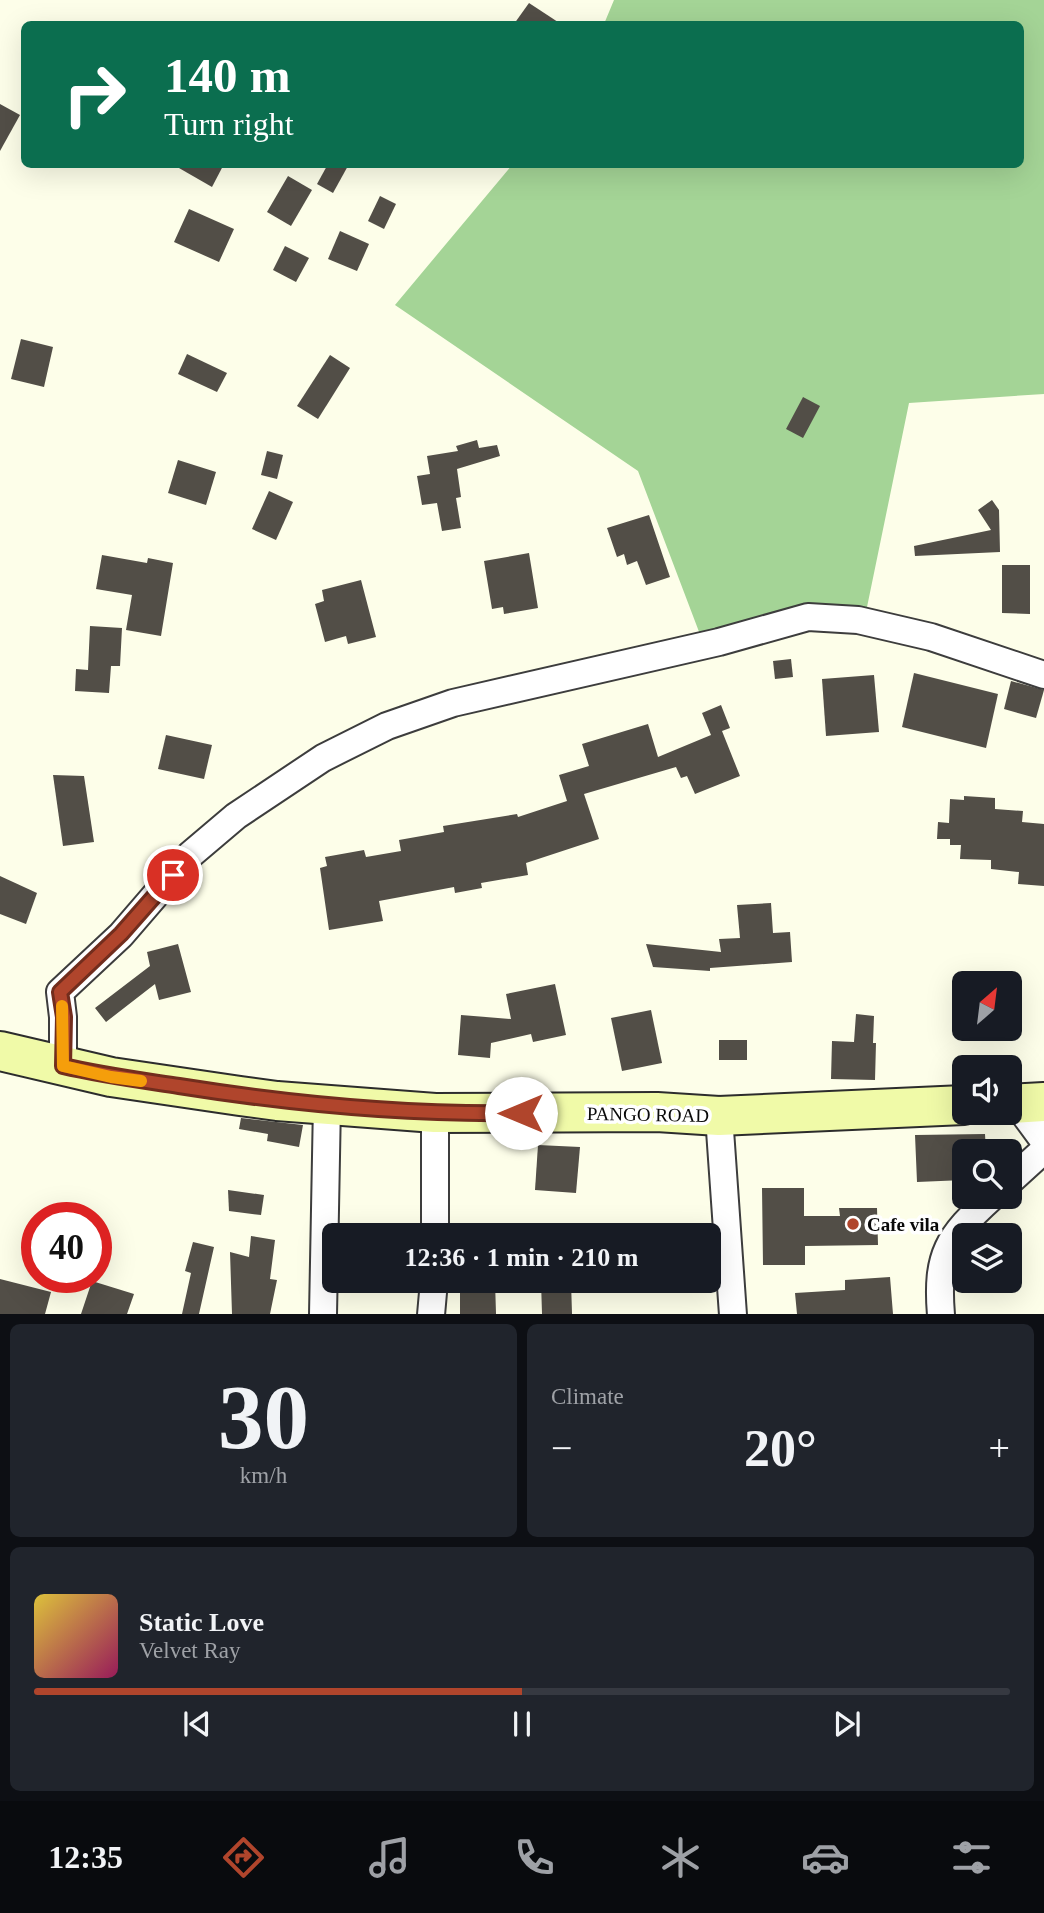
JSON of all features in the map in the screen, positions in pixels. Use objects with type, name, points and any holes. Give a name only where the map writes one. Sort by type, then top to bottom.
[{"type":"street","points":[[63,1066],[64,1017],[60,992],[121,934],[190,855],[236,816],[323,758],[387,726],[453,702],[719,642],[808,617],[858,620],[931,637],[1044,675]]},
{"type":"street","name":"PANGO ROAD","points":[[0,1051],[111,1077],[240,1096],[435,1113],[657,1112],[719,1116],[952,1106]]},
{"type":"street","points":[[1023,1103],[1044,1140]]},
{"type":"street","points":[[323,1314],[327,1104]]},
{"type":"street","points":[[435,1113],[435,1223]]},
{"type":"street","points":[[719,1116],[733,1314]]},
{"type":"street","points":[[1022,1170],[1044,1150]]},
{"type":"street","points":[[941,1314],[939,1292],[944,1254],[965,1222],[979,1209]]},
{"type":"street","points":[[431,1314],[433,1293]]},
{"type":"green space","points":[[614,0],[1044,0],[1044,394],[909,403],[866,612],[701,637],[638,471],[395,305],[509,168],[1024,168],[1024,21],[605,21]]},
{"type":"building","points":[[529,3],[556,21],[516,21]]},
{"type":"building","points":[[0,104],[20,115],[0,151]]},
{"type":"building","points":[[179,168],[222,168],[212,187]]},
{"type":"building","points":[[326,168],[347,168],[333,193],[317,184]]},
{"type":"building","points":[[288,176],[312,190],[291,226],[267,212]]},
{"type":"building","points":[[380,196],[396,204],[384,229],[368,221]]},
{"type":"building","points":[[189,209],[234,229],[219,262],[174,242]]},
{"type":"building","points":[[340,231],[369,244],[357,271],[328,259]]},
{"type":"building","points":[[285,246],[309,258],[296,282],[273,270]]},
{"type":"building","points":[[21,339],[53,347],[44,387],[11,379]]},
{"type":"building","points":[[187,354],[227,373],[217,392],[178,374]]},
{"type":"building","points":[[330,355],[350,368],[318,419],[297,406]]},
{"type":"building","points":[[803,397],[820,406],[803,438],[786,429]]},
{"type":"building","points":[[477,440],[479,448],[497,445],[500,456],[457,469],[461,497],[456,498],[461,528],[442,531],[437,503],[422,505],[417,476],[430,474],[427,456],[458,451],[456,446]]},
{"type":"building","points":[[267,451],[283,455],[277,479],[261,475]]},
{"type":"building","points":[[178,460],[216,472],[206,505],[168,493]]},
{"type":"building","points":[[269,491],[293,502],[276,540],[252,529]]},
{"type":"building","points":[[992,500],[999,510],[1000,552],[915,556],[914,546],[991,530],[978,510]]},
{"type":"building","points":[[649,515],[670,577],[646,585],[637,561],[627,565],[624,554],[617,557],[607,528]]},
{"type":"building","points":[[529,553],[538,608],[504,614],[503,607],[492,609],[484,561]]},
{"type":"building","points":[[102,555],[147,563],[148,558],[173,563],[161,636],[126,630],[132,595],[96,589]]},
{"type":"building","points":[[1002,565],[1030,565],[1030,614],[1002,613]]},
{"type":"building","points":[[361,580],[376,637],[348,644],[346,636],[325,642],[315,604],[324,601],[322,590]]},
{"type":"building","points":[[90,626],[122,628],[120,666],[111,666],[109,693],[75,691],[76,669],[88,670]]},
{"type":"building","points":[[791,659],[793,677],[775,679],[773,661]]},
{"type":"building","points":[[914,673],[998,694],[986,748],[902,727]]},
{"type":"building","points":[[874,675],[879,732],[826,736],[822,679]]},
{"type":"building","points":[[1011,681],[1044,690],[1036,718],[1004,709]]},
{"type":"building","points":[[721,705],[730,728],[722,731],[740,776],[695,794],[687,776],[681,778],[676,767],[584,794],[599,839],[526,863],[528,875],[481,883],[482,888],[455,893],[454,887],[379,901],[383,921],[329,930],[320,868],[327,866],[325,857],[364,850],[366,857],[401,851],[399,840],[444,832],[443,826],[517,814],[518,817],[567,801],[559,775],[589,766],[582,744],[648,724],[658,757],[711,735],[702,713]]},
{"type":"building","points":[[166,735],[212,745],[204,779],[158,769]]},
{"type":"building","points":[[53,775],[84,776],[94,842],[63,846]]},
{"type":"building","points":[[964,796],[995,798],[995,809],[1023,811],[1022,822],[1044,824],[1044,886],[1018,884],[1019,872],[991,869],[991,860],[960,859],[961,845],[950,845],[950,839],[937,839],[938,822],[949,823],[950,799],[964,800]]},
{"type":"building","points":[[0,876],[37,893],[26,924],[0,914]]},
{"type":"building","points":[[771,903],[773,933],[790,932],[792,962],[710,968],[710,971],[653,967],[646,944],[721,952],[719,939],[740,938],[737,905]]},
{"type":"building","points":[[178,944],[191,992],[159,1000],[155,984],[106,1022],[95,1008],[150,966],[147,952]]},
{"type":"building","points":[[555,984],[566,1035],[533,1042],[531,1034],[491,1043],[490,1058],[458,1055],[461,1015],[511,1019],[506,994]]},
{"type":"building","points":[[651,1010],[662,1063],[622,1071],[611,1018]]},
{"type":"building","points":[[856,1014],[874,1016],[875,1080],[831,1079],[832,1041],[854,1042]]},
{"type":"building","points":[[719,1040],[747,1040],[747,1060],[719,1060]]},
{"type":"building","points":[[241,1118],[303,1125],[299,1147],[267,1141],[268,1134],[239,1129]]},
{"type":"building","points":[[985,1134],[985,1139],[952,1139],[952,1181],[917,1182],[915,1135]]},
{"type":"building","points":[[538,1145],[580,1147],[576,1193],[535,1190]]},
{"type":"building","points":[[762,1188],[804,1188],[804,1216],[840,1216],[839,1208],[877,1208],[878,1245],[805,1246],[805,1265],[763,1265]]},
{"type":"building","points":[[228,1190],[264,1195],[261,1215],[229,1211]]},
{"type":"building","points":[[251,1236],[275,1240],[270,1279],[277,1280],[270,1314],[232,1314],[230,1252],[249,1257]]},
{"type":"building","points":[[193,1242],[214,1247],[199,1314],[182,1314],[191,1273],[185,1271]]},
{"type":"building","points":[[890,1277],[893,1314],[797,1314],[795,1293],[845,1290],[845,1280]]},
{"type":"building","points":[[0,1279],[21,1284],[21,1293],[51,1293],[45,1314],[0,1314]]},
{"type":"building","points":[[112,1287],[134,1294],[127,1314],[81,1314],[88,1293],[112,1293]]},
{"type":"building","points":[[460,1293],[495,1293],[496,1314],[460,1314]]},
{"type":"building","points":[[541,1293],[571,1293],[572,1314],[542,1314]]},
{"type":"slow traffic","points":[[62,1006],[63,1066],[141,1081]]},
{"type":"place","name":"Cafe vila","points":[[853,1224]]},
{"type":"route","points":[[173,875],[121,934],[60,992],[64,1017],[63,1066],[111,1077],[277,1101],[435,1113],[521,1113]]}]
